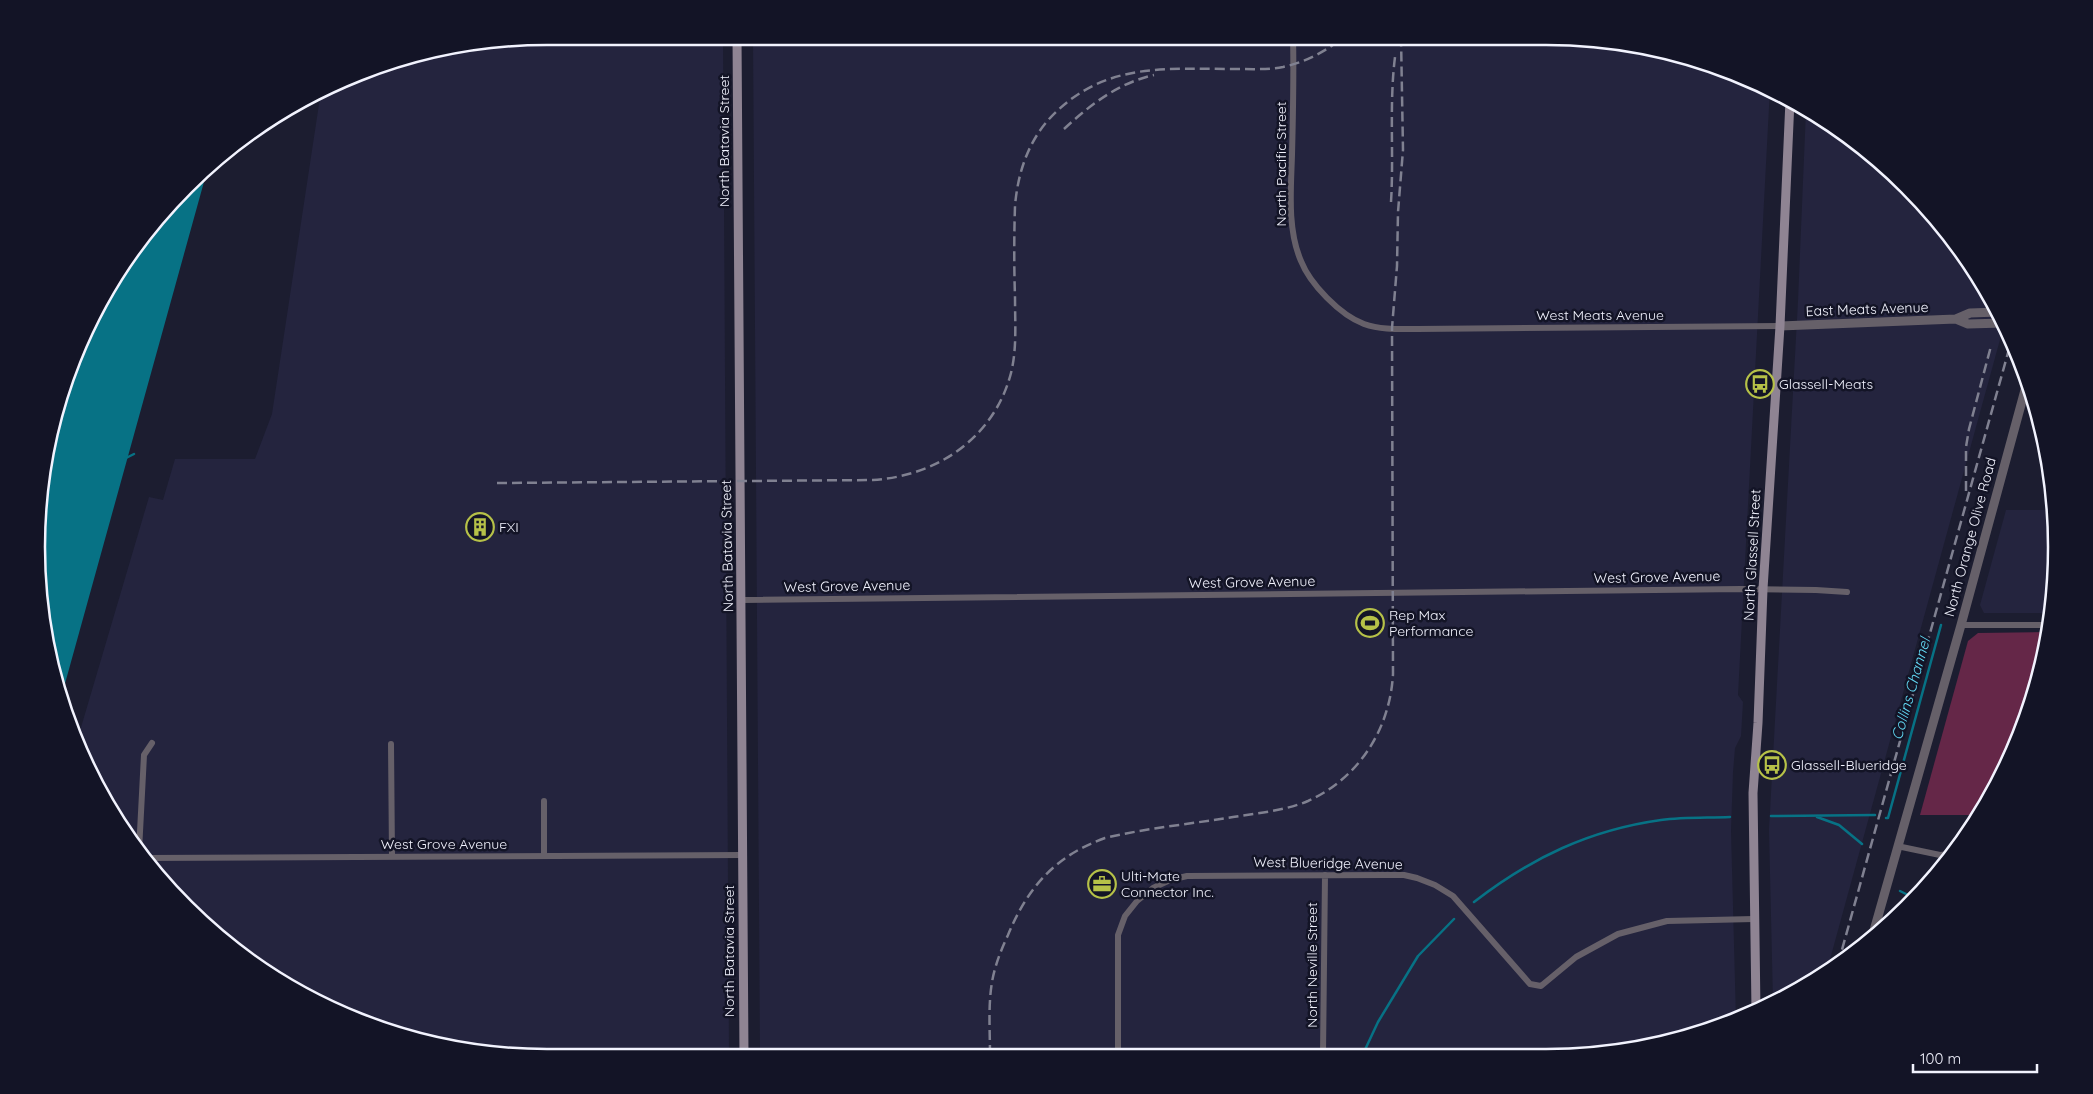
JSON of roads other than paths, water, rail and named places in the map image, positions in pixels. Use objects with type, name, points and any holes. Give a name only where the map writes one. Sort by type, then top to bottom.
[{"type":"main road","name":"North Batavia Street","points":[[738,45],[744,1049]]},
{"type":"main road","name":"North Glassell Street","points":[[1756,1003],[1753,793],[1758,722],[1763,589],[1780,326],[1790,108]]},
{"type":"street","name":"North Pacific Street","points":[[1293,45],[1291,198],[1293,231],[1300,260],[1328,301],[1363,324],[1382,328],[1421,328]]},
{"type":"street","name":"East Meats Avenue","points":[[1780,326],[1956,319],[1970,313],[1989,312]]},
{"type":"street","name":"East Meats Avenue","points":[[1956,319],[1968,324],[1995,324]]},
{"type":"street","name":"West Meats Avenue","points":[[1421,328],[1780,326]]},
{"type":"street","name":"North Orange Olive Road","points":[[1875,925],[2024,395]]},
{"type":"street","name":"West Grove Avenue","points":[[742,600],[1763,589],[1847,592]]},
{"type":"street","points":[[1961,624],[2042,625]]},
{"type":"street","points":[[140,840],[144,755],[152,743]]},
{"type":"street","points":[[391,744],[392,857]]},
{"type":"street","points":[[544,801],[544,856]]},
{"type":"street","points":[[1898,846],[1943,854]]},
{"type":"street","name":"West Grove Avenue","points":[[153,858],[743,854]]},
{"type":"street","name":"North Neville Street","points":[[1323,1049],[1325,875]]},
{"type":"street","name":"West Blueridge Avenue","points":[[1118,1049],[1118,934],[1125,916],[1136,901],[1170,880],[1187,876],[1404,875],[1435,885],[1452,896],[1530,984],[1536,986],[1541,986],[1576,957],[1618,934],[1667,921],[1754,918]]},
{"type":"waterway","points":[[126,458],[134,454]]},
{"type":"waterway","name":"Collins Channel","points":[[1886,818],[1888,818],[1941,625]]},
{"type":"waterway","name":"Collins Channel","points":[[1771,816],[1875,815]]},
{"type":"waterway","name":"Collins Channel","points":[[1474,902],[1495,886],[1539,859],[1562,848],[1609,831],[1661,820],[1730,817]]},
{"type":"waterway","points":[[1817,817],[1839,825],[1862,844]]},
{"type":"waterway","points":[[1900,891],[1908,895]]},
{"type":"waterway","name":"Collins Channel","points":[[1365,1049],[1378,1022],[1418,956],[1454,919]]},
{"type":"railway","points":[[497,483],[873,480],[897,477],[919,471],[940,462],[960,449],[977,434],[991,417],[1003,396],[1011,373],[1015,336],[1015,206],[1019,179],[1027,154],[1039,131],[1057,111],[1077,95],[1097,84],[1118,76],[1162,69],[1271,69],[1300,62],[1333,45]]},
{"type":"railway","points":[[990,1049],[991,991],[998,958],[1025,902],[1045,875],[1058,864],[1087,845],[1105,838],[1271,811],[1308,801],[1326,791],[1357,765],[1368,750],[1386,714],[1393,674],[1392,328],[1403,150],[1401,45]]},
{"type":"railway","points":[[1391,202],[1392,93],[1395,57]]},
{"type":"railway","points":[[1064,129],[1105,96],[1128,83],[1154,75]]},
{"type":"railway","points":[[1966,491],[1966,447],[1969,429],[1991,346]]},
{"type":"railway","points":[[1841,953],[2008,351]]},
{"type":"place","name":"Glassell-Meats","points":[[1760,384]]},
{"type":"place","name":"FXI","points":[[480,527]]},
{"type":"place","name":"Rep Max Performance","points":[[1370,623]]},
{"type":"place","name":"Glassell-Blueridge","points":[[1772,765]]},
{"type":"place","name":"Ulti-Mate Connector Inc.","points":[[1102,884]]}]
